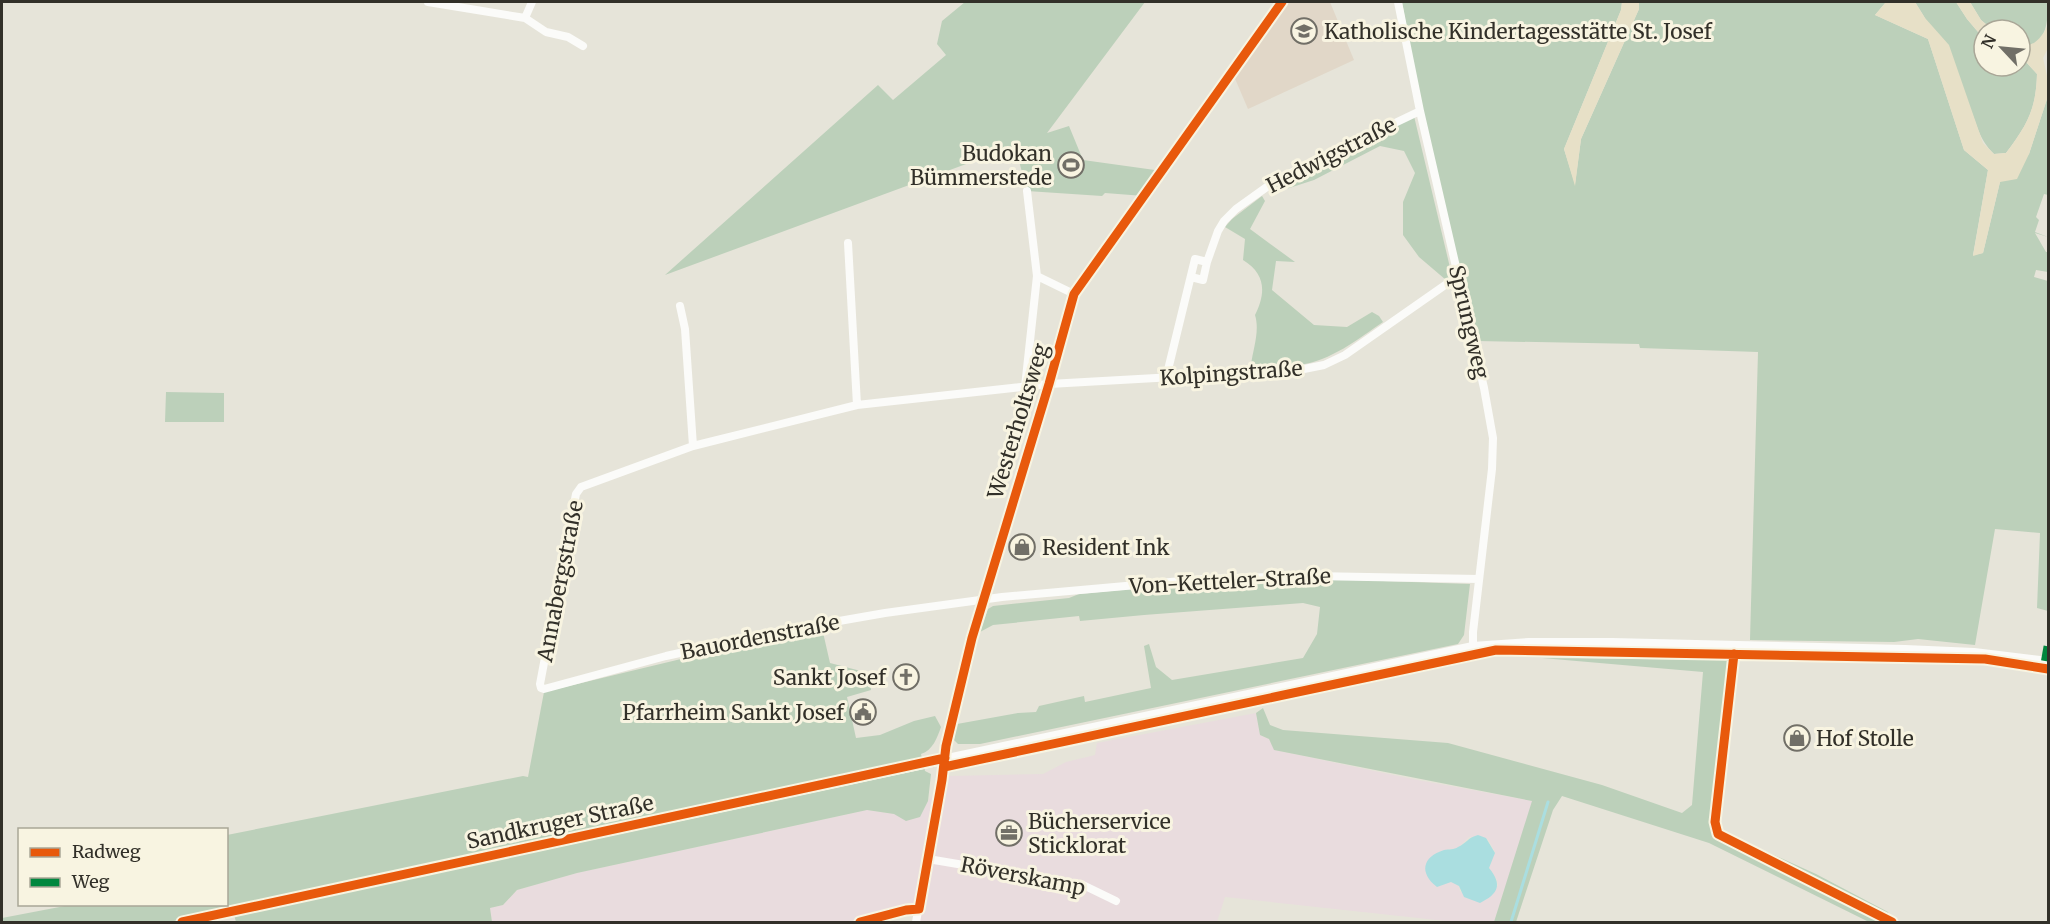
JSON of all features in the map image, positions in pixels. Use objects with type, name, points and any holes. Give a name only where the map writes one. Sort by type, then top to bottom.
[{"type":"street","points":[[428,2],[525,18],[546,32],[568,38],[583,46]]},
{"type":"street","points":[[525,18],[532,2]]},
{"type":"street","name":"Westerholtsweg","points":[[916,922],[957,698],[982,601],[1049,384],[1074,294],[1282,2]]},
{"type":"street","name":"Sprungweg","points":[[1398,2],[1420,111],[1484,388],[1492,438],[1492,469],[1473,647]]},
{"type":"street","name":"Hedwigstraße","points":[[1166,378],[1195,259],[1207,262],[1224,221],[1243,203],[1278,179],[1420,111]]},
{"type":"street","points":[[1025,387],[1037,276],[1027,191]]},
{"type":"street","points":[[848,243],[857,405]]},
{"type":"street","points":[[1037,276],[1074,294]]},
{"type":"street","name":"Kolpingstraße","points":[[1049,384],[1299,370],[1324,365],[1345,355],[1458,276]]},
{"type":"street","points":[[680,306],[685,329],[693,446]]},
{"type":"street","name":"Annabergstraße","points":[[541,688],[576,494],[581,487],[693,446],[857,405],[1049,384]]},
{"type":"street","name":"Von-Ketteler-Straße","points":[[982,601],[1204,579],[1312,576],[1479,579]]},
{"type":"street","name":"Bauordenstraße","points":[[541,688],[666,656],[776,632],[885,613],[982,601]]},
{"type":"street","name":"Sandkruger Straße","points":[[182,922],[1473,647],[1612,643],[1905,650],[1974,653],[2049,662]]},
{"type":"street","name":"Röverskamp","points":[[928,859],[1083,885],[1116,901]]},
{"type":"street","points":[[860,922],[906,910],[919,909]]},
{"type":"shaded area","name":"Katholische Kindertagesstätte St. Josef","points":[[1288,2],[1330,2],[1354,60],[1248,109],[1233,74]]},
{"type":"shaded area","points":[[1256,713],[1260,735],[1269,739],[1275,750],[1412,779],[1533,801],[1494,922],[1455,922],[1225,897],[1217,922],[918,922],[921,903],[909,903],[847,922],[492,922],[490,908],[503,905],[517,890],[577,873],[867,810],[920,817],[928,801],[949,776],[1043,774],[1066,762],[1095,755],[1097,743]],"holes":[[[1469,837],[1486,838],[1495,852],[1489,868],[1498,886],[1460,892],[1459,886],[1451,881],[1437,887],[1445,850],[1458,848]]]},
{"type":"green space","points":[[965,2],[1145,2],[1047,133],[1069,126],[1083,160],[1162,171],[1144,196],[1027,191],[1015,146],[665,275],[878,85],[893,100],[946,55],[937,44],[942,21]]},
{"type":"green space","points":[[1402,2],[1622,2],[1621,10],[1564,149],[1575,184],[1581,139],[1639,9],[1639,2],[1886,2],[1875,15],[1928,39],[1964,150],[1988,170],[1973,255],[1983,253],[2000,182],[2029,154],[2048,96],[2048,195],[2044,194],[2036,217],[2039,220],[2035,232],[2048,237],[2035,233],[2048,252],[2048,272],[2036,270],[2034,277],[2048,281],[2048,611],[2037,608],[2040,533],[1995,529],[1975,645],[1918,639],[1894,642],[1750,640],[1758,352],[1640,348],[1639,344],[1477,341],[1421,105]]},
{"type":"green space","points":[[1915,2],[1956,2],[1972,25],[1972,78],[2032,78],[2032,69],[2037,74],[2035,98],[2029,116],[2020,134],[2006,153],[1994,154],[1985,143],[1944,52]]},
{"type":"green space","points":[[1970,2],[2048,2],[2044,32],[2041,39],[2032,45],[2032,18],[1980,18]]},
{"type":"green space","points":[[1414,116],[1452,276],[1446,280],[1419,257],[1403,235],[1403,202],[1415,173],[1404,151],[1380,146],[1314,180],[1280,191],[1274,188],[1287,178]]},
{"type":"green space","points":[[1262,196],[1265,201],[1250,229],[1295,262],[1276,261],[1272,290],[1314,325],[1347,327],[1372,312],[1383,322],[1344,348],[1311,363],[1287,366],[1251,365],[1256,334],[1255,315],[1261,299],[1262,284],[1256,271],[1243,260],[1245,239],[1225,227]]},
{"type":"green space","points":[[166,392],[224,393],[224,422],[165,422]]},
{"type":"green space","points":[[1324,579],[1470,584],[1464,635],[1458,644],[980,744],[958,744],[954,740],[957,724],[1036,712],[1039,706],[1084,696],[1085,702],[1151,688],[1144,646],[1149,644],[1156,667],[1172,680],[1303,658],[1317,634],[1320,607],[1303,603],[1080,621],[1079,616],[993,625],[980,632],[988,609],[993,606],[1069,598],[1079,594],[1208,582]]},
{"type":"green space","points":[[822,628],[830,663],[857,670],[870,678],[871,690],[847,697],[856,738],[880,735],[914,721],[935,716],[941,727],[932,747],[921,754],[925,771],[931,774],[928,801],[920,817],[906,821],[894,814],[867,810],[577,873],[517,890],[503,905],[490,908],[492,922],[236,922],[233,911],[168,922],[2,922],[2,918],[65,906],[228,906],[228,835],[523,776],[528,777],[544,692],[777,636]]},
{"type":"green space","points":[[1542,658],[1738,660],[1719,819],[1723,832],[1816,874],[1888,912],[1891,922],[1869,922],[1709,843],[1562,796],[1553,810],[1516,922],[1494,922],[1532,801],[1274,750],[1269,739],[1260,735],[1256,713],[1263,708],[1270,725],[1283,730],[1448,743],[1602,785],[1682,813],[1692,805],[1703,672]]},
{"type":"sand","points":[[1622,2],[1639,2],[1639,9],[1581,139],[1575,186],[1564,149],[1621,10]]},
{"type":"sand","points":[[1886,2],[1915,2],[1925,18],[1949,45],[1983,143],[1994,154],[2006,153],[2029,116],[2035,98],[2037,74],[2032,69],[2032,44],[2048,25],[2048,48],[2043,58],[2048,80],[2048,96],[2029,154],[2017,179],[2000,182],[1983,253],[1973,256],[1988,170],[1964,150],[1928,39],[1875,15]]},
{"type":"sand","points":[[1956,2],[1970,2],[1980,18],[1972,18],[1972,25]]},
{"type":"water","points":[[1478,835],[1486,838],[1495,853],[1489,868],[1497,884],[1491,896],[1480,903],[1464,897],[1459,886],[1451,882],[1437,887],[1431,882],[1426,871],[1427,861],[1431,857],[1444,850],[1456,848]]},
{"type":"waterway","points":[[1511,922],[1548,802]]},
{"type":"marked path","points":[[2045,661],[2048,644]]},
{"type":"cycle path","points":[[860,922],[906,910],[919,909],[946,746],[972,638],[1074,294],[1282,2]]},
{"type":"cycle path","points":[[944,767],[1496,650],[1985,659],[2048,669]]},
{"type":"cycle path","points":[[1734,654],[1715,822],[1718,834],[1892,922]]},
{"type":"cycle path","points":[[182,922],[945,758]]},
{"type":"place","name":"Katholische Kindertagesstätte St. Josef","points":[[1304,31]]},
{"type":"place","name":"Budokan Bümmerstede","points":[[1071,165]]},
{"type":"place","name":"Resident Ink","points":[[1022,547]]},
{"type":"place","name":"Sankt Josef","points":[[906,677]]},
{"type":"place","name":"Pfarrheim Sankt Josef","points":[[863,712]]},
{"type":"place","name":"Hof Stolle","points":[[1797,738]]},
{"type":"place","name":"Bücherservice Sticklorat","points":[[1009,833]]}]
